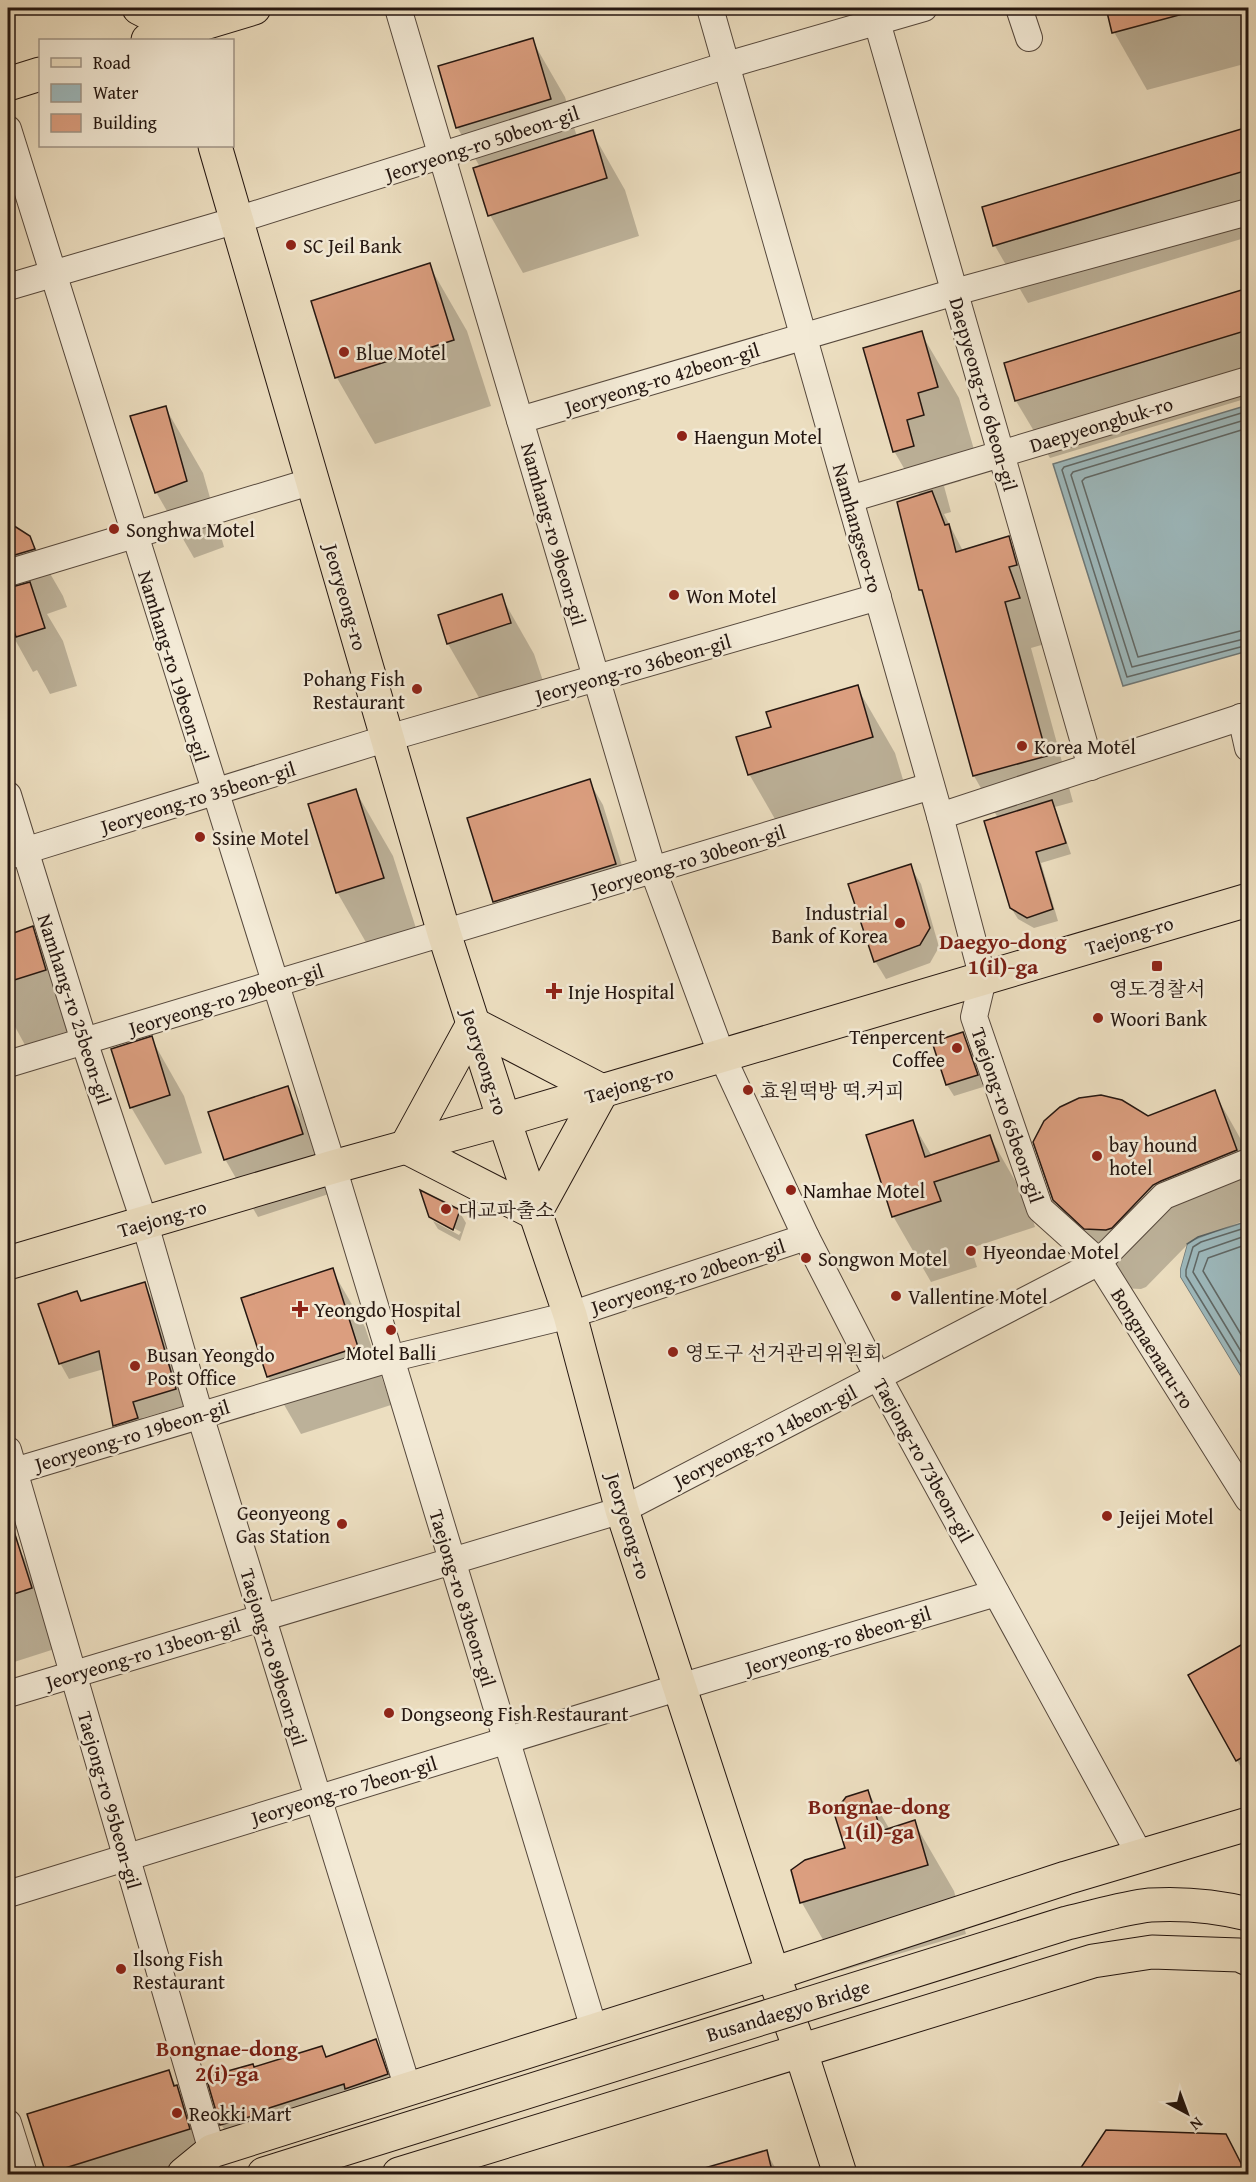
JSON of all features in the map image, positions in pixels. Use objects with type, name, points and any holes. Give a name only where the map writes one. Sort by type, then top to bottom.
[{"type":"main road","points":[[139,8],[182,26]]},
{"type":"main road","points":[[150,39],[182,26],[254,8]]},
{"type":"main road","points":[[8,84],[39,74]]},
{"type":"main road","name":"Jeoryeong-ro","points":[[215,147],[444,933],[570,1315],[622,1510],[840,2175]]},
{"type":"main road","name":"Taejong-ro","points":[[8,1263],[333,1167],[504,1120],[1248,900]]},
{"type":"main road","points":[[473,1024],[602,1091],[535,1213],[406,1147],[473,1024]]},
{"type":"main road","points":[[184,2175],[212,2151],[773,1974],[1066,1878],[1248,1824]]},
{"type":"main road","name":"Busandaegyo Bridge","points":[[264,2175],[1067,1923],[1148,1906],[1183,1904],[1248,1914]]},
{"type":"main road","points":[[413,2172],[1093,1961],[1152,1952],[1239,1955],[1248,1959]]},
{"type":"street","name":"Namhang-ro 9beon-gil","points":[[398,8],[653,870],[722,1056]]},
{"type":"street","name":"Namhangseo-ro","points":[[710,8],[940,816],[982,979]]},
{"type":"street","points":[[727,65],[875,15],[924,8]]},
{"type":"street","points":[[1019,8],[1029,38]]},
{"type":"street","name":"Daepyeong-ro 6beon-gil","points":[[875,15],[1091,767]]},
{"type":"street","name":"Jeoryeong-ro 50beon-gil","points":[[8,287],[237,220],[727,65]]},
{"type":"street","name":"Namhang-ro 19beon-gil","points":[[8,129],[274,985],[333,1167]]},
{"type":"street","name":"Jeoryeong-ro 42beon-gil","points":[[520,420],[955,292],[1248,212]]},
{"type":"street","name":"Daepyeongbuk-ro","points":[[850,499],[1248,380]]},
{"type":"street","points":[[8,573],[313,481]]},
{"type":"street","name":"Jeoryeong-ro 36beon-gil","points":[[388,738],[878,597]]},
{"type":"street","points":[[940,816],[1245,716],[1248,748]]},
{"type":"street","name":"Jeoryeong-ro 35beon-gil","points":[[16,854],[388,738]]},
{"type":"street","name":"Jeoryeong-ro 30beon-gil","points":[[444,933],[931,786]]},
{"type":"street","name":"Namhang-ro 25beon-gil","points":[[8,795],[16,854],[84,1041],[145,1224]]},
{"type":"street","name":"Jeoryeong-ro 29beon-gil","points":[[8,1064],[444,933]]},
{"type":"street","name":"Taejong-ro 65beon-gil","points":[[982,979],[974,1017],[1040,1209],[1099,1262]]},
{"type":"street","name":"Taejong-ro 73beon-gil","points":[[722,1056],[806,1237],[878,1377],[1141,1857]]},
{"type":"street","points":[[1099,1262],[1164,1196],[1248,1162]]},
{"type":"street","name":"Taejong-ro 83beon-gil","points":[[333,1167],[389,1359],[594,2029]]},
{"type":"street","name":"Taejong-ro 89beon-gil","points":[[145,1224],[200,1415],[408,2089]]},
{"type":"street","name":"Jeoryeong-ro 20beon-gil","points":[[570,1315],[806,1237]]},
{"type":"street","name":"Jeoryeong-ro 14beon-gil","points":[[622,1510],[1099,1262]]},
{"type":"street","name":"Bongnaenaru-ro","points":[[1099,1262],[1248,1499]]},
{"type":"street","name":"Jeoryeong-ro 19beon-gil","points":[[10,1464],[200,1415],[389,1359],[570,1315]]},
{"type":"street","name":"Taejong-ro 95beon-gil","points":[[10,1464],[74,1674],[212,2151]]},
{"type":"street","name":"Jeoryeong-ro 13beon-gil","points":[[8,1694],[622,1510]]},
{"type":"street","name":"Jeoryeong-ro 8beon-gil","points":[[681,1687],[996,1593]]},
{"type":"street","name":"Jeoryeong-ro 7beon-gil","points":[[8,1894],[681,1687]]},
{"type":"street","points":[[8,2123],[24,2175]]},
{"type":"water","points":[[1248,405],[1248,651],[1123,686],[1053,464]]},
{"type":"water","points":[[1248,1221],[1248,1389],[1180,1277],[1180,1269],[1187,1244],[1198,1237]]},
{"type":"pier","points":[[1187,1244],[1180,1277],[1248,1392],[1177,1278],[1183,1246]]},
{"type":"building","points":[[1106,8],[1182,8],[1183,14],[1112,33]]},
{"type":"building","points":[[533,38],[551,99],[456,128],[438,66]]},
{"type":"building","points":[[1248,127],[1248,170],[993,246],[982,207]]},
{"type":"building","points":[[593,130],[607,178],[488,216],[473,168]]},
{"type":"building","points":[[430,263],[454,340],[335,378],[311,301]]},
{"type":"building","points":[[1248,288],[1248,330],[1015,401],[1004,363]]},
{"type":"building","points":[[922,331],[938,387],[918,393],[924,415],[907,420],[914,446],[893,452],[863,348]]},
{"type":"building","points":[[166,406],[187,481],[155,493],[130,416]]},
{"type":"building","points":[[932,491],[945,525],[949,524],[956,552],[1009,536],[1017,565],[1009,567],[1020,598],[1005,602],[1047,756],[973,776],[922,590],[919,590],[897,502]]},
{"type":"building","points":[[8,522],[30,536],[35,549],[8,557]]},
{"type":"building","points":[[30,582],[45,628],[16,637],[8,611],[8,588]]},
{"type":"building","points":[[502,594],[511,623],[447,644],[438,615]]},
{"type":"building","points":[[858,685],[873,737],[748,775],[736,737],[771,727],[766,712]]},
{"type":"building","points":[[590,779],[616,864],[493,902],[467,818]]},
{"type":"building","points":[[356,789],[384,878],[336,893],[308,804]]},
{"type":"building","points":[[1052,800],[1066,843],[1036,852],[1053,909],[1027,918],[1010,908],[984,821]]},
{"type":"building","points":[[911,864],[930,928],[920,945],[874,962],[848,884]]},
{"type":"building","points":[[33,926],[46,970],[8,982],[8,935]]},
{"type":"building","points":[[963,1032],[978,1075],[946,1085],[932,1042]]},
{"type":"building","points":[[152,1036],[170,1095],[130,1108],[111,1049]]},
{"type":"building","points":[[288,1086],[303,1134],[224,1160],[208,1112]]},
{"type":"building","name":"bay hound hotel","points":[[1215,1090],[1237,1150],[1153,1185],[1112,1228],[1106,1230],[1084,1229],[1053,1200],[1033,1142],[1044,1121],[1060,1107],[1079,1098],[1101,1095],[1122,1100],[1148,1116]]},
{"type":"building","points":[[913,1120],[925,1157],[990,1135],[999,1161],[934,1182],[941,1201],[892,1217],[866,1135]]},
{"type":"building","points":[[420,1190],[460,1210],[453,1230],[429,1217]]},
{"type":"building","points":[[333,1268],[358,1347],[267,1377],[241,1298]]},
{"type":"building","name":"Busan Yeongdo Post Office","points":[[145,1282],[176,1389],[133,1402],[138,1418],[113,1426],[99,1351],[59,1364],[38,1304],[77,1291],[81,1301]]},
{"type":"building","points":[[12,1525],[32,1588],[8,1596],[8,1526]]},
{"type":"building","points":[[1248,1641],[1248,1754],[1236,1761],[1188,1675]]},
{"type":"building","points":[[868,1790],[881,1831],[915,1820],[928,1865],[800,1903],[791,1870],[805,1860],[845,1848],[834,1813],[846,1797]]},
{"type":"building","points":[[376,2039],[388,2074],[345,2089],[344,2084],[266,2109],[267,2112],[220,2125],[206,2077],[253,2064],[254,2067],[322,2046],[326,2057]]},
{"type":"building","points":[[169,2070],[174,2086],[177,2085],[190,2129],[46,2174],[27,2114]]},
{"type":"building","points":[[1106,2130],[1226,2134],[1247,2175],[1076,2175]]},
{"type":"building","points":[[767,2150],[773,2175],[702,2175],[701,2169]]},
{"type":"place","name":"SC Jeil Bank","points":[[291,245]]},
{"type":"place","name":"Blue Motel","points":[[344,352]]},
{"type":"place","name":"Haengun Motel","points":[[682,436]]},
{"type":"place","name":"Songhwa Motel","points":[[114,529]]},
{"type":"place","name":"Won Motel","points":[[674,595]]},
{"type":"place","name":"Pohang Fish Restaurant","points":[[417,689]]},
{"type":"place","name":"Korea Motel","points":[[1022,746]]},
{"type":"place","name":"Ssine Motel","points":[[200,837]]},
{"type":"place","name":"Industrial Bank of Korea","points":[[900,923]]},
{"type":"place","name":"영도경찰서","points":[[1157,966]]},
{"type":"place","name":"Inje Hospital","points":[[554,991]]},
{"type":"place","name":"Woori Bank","points":[[1098,1018]]},
{"type":"place","name":"Tenpercent Coffee","points":[[957,1048]]},
{"type":"place","name":"효원떡방 떡.커피","points":[[748,1090]]},
{"type":"place","name":"bay hound hotel","points":[[1097,1156]]},
{"type":"place","name":"Namhae Motel","points":[[791,1190]]},
{"type":"place","name":"대교파출소","points":[[446,1209]]},
{"type":"place","name":"Hyeondae Motel","points":[[971,1251]]},
{"type":"place","name":"Songwon Motel","points":[[806,1258]]},
{"type":"place","name":"Vallentine Motel","points":[[896,1296]]},
{"type":"place","name":"Yeongdo Hospital","points":[[300,1309]]},
{"type":"place","name":"Motel Balli","points":[[391,1330]]},
{"type":"place","name":"영도구 선거관리위원회","points":[[673,1352]]},
{"type":"place","name":"Busan Yeongdo Post Office","points":[[135,1366]]},
{"type":"place","name":"Jeijei Motel","points":[[1107,1516]]},
{"type":"place","name":"Geonyeong Gas Station","points":[[342,1524]]},
{"type":"place","name":"Dongseong Fish Restaurant","points":[[389,1713]]},
{"type":"place","name":"Ilsong Fish Restaurant","points":[[121,1969]]},
{"type":"place","name":"Reokki Mart","points":[[177,2113]]},
{"type":"district","name":"Daegyo-dong 1(il)-ga","points":[[1003,954]]},
{"type":"district","name":"Bongnae-dong 1(il)-ga","points":[[879,1818]]},
{"type":"district","name":"Bongnae-dong 2(i)-ga","points":[[227,2060]]}]
